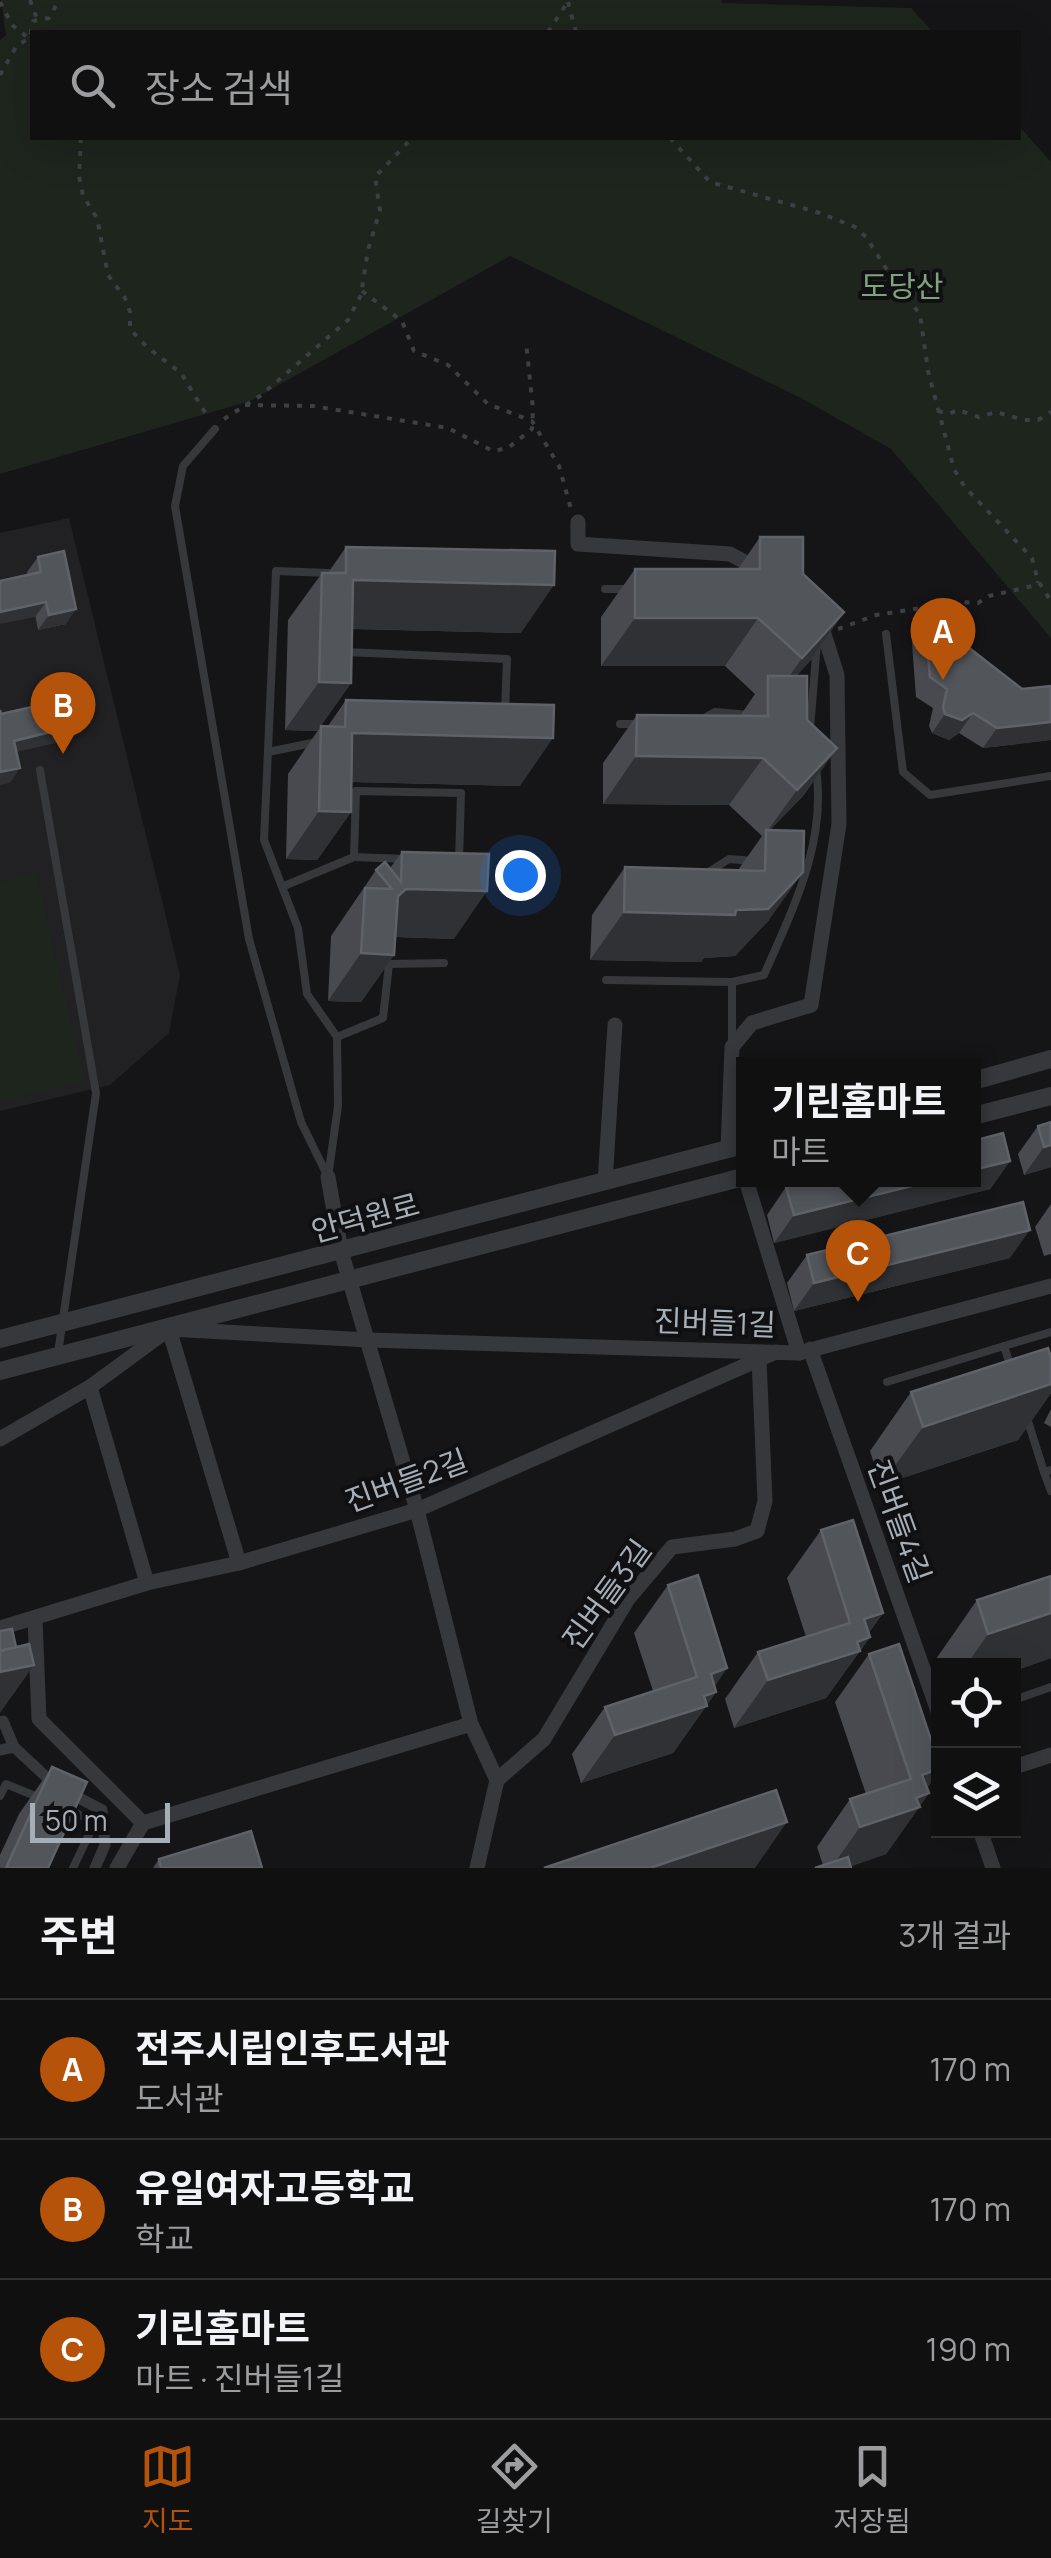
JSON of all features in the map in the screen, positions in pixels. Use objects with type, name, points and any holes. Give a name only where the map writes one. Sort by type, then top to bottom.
[{"type":"street","points":[[578,522],[578,544],[730,554],[765,577]]},
{"type":"street","points":[[736,1147],[732,1046],[752,1023],[811,1005],[839,824],[837,675],[812,623]]},
{"type":"street","points":[[605,1182],[615,1025]]},
{"type":"street","points":[[981,1079],[1051,1059]]},
{"type":"street","points":[[981,1114],[1051,1096]]},
{"type":"street","name":"안덕원로","points":[[0,1340],[736,1147]]},
{"type":"street","points":[[328,1177],[341,1251],[417,1510],[471,1724],[497,1780],[476,1866]]},
{"type":"street","name":"안덕원로","points":[[0,1371],[736,1180]]},
{"type":"street","name":"진버들4길","points":[[747,1187],[931,1693]]},
{"type":"street","name":"진버들1길","points":[[168,1329],[369,1340],[804,1351],[1051,1286]]},
{"type":"street","points":[[0,1440],[90,1387],[168,1329],[239,1563]]},
{"type":"street","name":"진버들2길","points":[[0,1628],[146,1583],[239,1563],[417,1510],[782,1350]]},
{"type":"street","name":"진버들3길","points":[[497,1780],[544,1739],[628,1600],[672,1547],[735,1539],[757,1532],[765,1501],[759,1360]]},
{"type":"street","points":[[90,1387],[146,1583]]},
{"type":"street","points":[[35,1619],[38,1719],[143,1823]]},
{"type":"street","points":[[3,1722],[14,1748],[56,1786],[102,1810],[105,1845],[94,1868]]},
{"type":"street","points":[[117,1868],[143,1823],[471,1724]]},
{"type":"street","points":[[0,1750],[14,1748]]},
{"type":"street","points":[[1021,1765],[1051,1755]]},
{"type":"street","points":[[983,1838],[993,1868]]},
{"type":"lane","points":[[215,429],[183,466],[175,506],[249,939],[301,1122],[328,1177]]},
{"type":"lane","points":[[328,1177],[338,1106],[337,1036],[307,994],[298,928],[264,840],[276,571],[335,574]]},
{"type":"lane","points":[[740,572],[765,577]]},
{"type":"lane","points":[[606,588],[643,590]]},
{"type":"lane","points":[[811,736],[809,720],[818,635],[812,623]]},
{"type":"lane","points":[[886,634],[903,772],[930,795],[1051,776]]},
{"type":"lane","points":[[330,651],[507,659],[504,716]]},
{"type":"lane","points":[[692,725],[715,712],[752,715]]},
{"type":"lane","points":[[620,724],[656,724]]},
{"type":"lane","points":[[268,752],[327,740]]},
{"type":"lane","points":[[606,980],[732,982],[764,975],[809,865],[821,800],[814,752]]},
{"type":"lane","points":[[40,770],[96,1093],[57,1357]]},
{"type":"lane","points":[[354,857],[356,791],[461,793],[459,862],[442,861]]},
{"type":"lane","points":[[284,886],[354,857],[424,860]]},
{"type":"lane","points":[[701,877],[729,859],[761,862]]},
{"type":"lane","points":[[793,864],[809,865]]},
{"type":"lane","points":[[337,1036],[383,1018],[389,964],[444,964]]},
{"type":"lane","points":[[732,982],[732,1046]]},
{"type":"lane","points":[[886,1382],[1051,1332]]},
{"type":"lane","points":[[1004,1346],[1016,1382]]},
{"type":"lane","points":[[1022,1400],[1048,1471],[1051,1491]]},
{"type":"lane","points":[[1021,1698],[1051,1687]]},
{"type":"lane","points":[[0,1796],[6,1784],[94,1822],[73,1868]]},
{"type":"path","points":[[30,0],[38,20]]},
{"type":"path","points":[[32,30],[33,21],[49,18],[60,0]]},
{"type":"path","points":[[549,30],[568,1]]},
{"type":"path","points":[[568,1],[575,30]]},
{"type":"path","points":[[0,2],[12,25],[30,40],[16,47],[0,75]]},
{"type":"path","points":[[82,140],[79,176],[83,196],[97,218],[108,275],[125,298],[130,329],[181,374],[215,429],[227,415],[310,356],[348,320],[362,291],[368,250],[380,210],[374,177],[410,140]]},
{"type":"path","points":[[672,140],[710,182],[820,214],[855,227],[866,237],[920,314],[938,411],[954,469],[964,486],[1032,558],[1038,581],[1051,601]]},
{"type":"path","points":[[362,291],[402,321],[414,351],[448,365],[488,404],[532,421],[559,466],[568,503],[578,522]]},
{"type":"path","points":[[245,405],[313,406],[448,428],[493,451],[508,448],[532,429],[526,342]]},
{"type":"path","points":[[938,411],[948,414],[958,410],[979,417],[996,412],[1024,420],[1038,420],[1051,412]]},
{"type":"path","points":[[812,623],[840,628],[876,616],[940,604],[978,603],[1000,593],[1024,590],[1038,581]]},
{"type":"shaded area","points":[[69,518],[180,975],[169,1033],[110,1085],[0,1111],[0,533]]},
{"type":"green space","name":"도당산","points":[[1,0],[721,0],[911,8],[931,30],[30,30],[30,140],[1021,140],[1021,128],[1051,162],[1051,638],[891,449],[801,398],[510,256],[250,401],[0,474],[0,40],[6,35]]},
{"type":"green space","points":[[36,873],[85,1082],[0,1102],[0,882]]},
{"type":"building","points":[[760,537],[803,537],[803,574],[844,612],[802,658],[758,618],[635,618],[635,569],[760,569]]},
{"type":"building","points":[[346,547],[555,551],[554,585],[353,580],[351,683],[319,682],[322,573],[346,573]]},
{"type":"building","points":[[64,551],[76,609],[49,615],[46,602],[0,612],[0,581],[41,572],[38,557]]},
{"type":"building","points":[[962,607],[964,644],[1022,689],[1051,686],[1051,722],[997,728],[973,713],[962,720],[945,714],[947,689],[930,677],[924,610]]},
{"type":"building","points":[[768,676],[807,676],[807,720],[837,748],[797,790],[763,758],[636,756],[637,715],[768,716]]},
{"type":"building","points":[[68,699],[75,726],[14,741],[20,768],[0,772],[0,710],[1,714]]},
{"type":"building","points":[[346,700],[554,705],[553,738],[352,733],[351,812],[319,811],[321,726],[345,727]]},
{"type":"building","points":[[766,830],[804,831],[803,872],[768,909],[736,910],[735,915],[624,912],[625,867],[765,871]]},
{"type":"building","points":[[402,852],[489,854],[487,891],[406,889],[398,896],[394,955],[361,953],[365,888],[392,889],[376,870],[385,862],[401,882]]},
{"type":"building","points":[[1051,1122],[1051,1145],[1044,1147],[1038,1126]]},
{"type":"building","points":[[1003,1133],[1010,1161],[981,1168],[981,1139]]},
{"type":"building","points":[[786,1187],[908,1187],[794,1215]]},
{"type":"building","points":[[1023,1202],[1030,1230],[814,1283],[807,1255]]},
{"type":"building","points":[[1048,1348],[1051,1384],[923,1427],[911,1392]]},
{"type":"building","points":[[853,1520],[883,1613],[864,1619],[870,1637],[857,1642],[860,1651],[768,1680],[758,1652],[850,1623],[821,1530]]},
{"type":"building","points":[[698,1575],[727,1668],[711,1674],[716,1692],[704,1696],[707,1706],[615,1735],[605,1707],[697,1677],[668,1585]]},
{"type":"building","points":[[1051,1576],[1051,1613],[988,1634],[977,1600]]},
{"type":"building","points":[[12,1629],[16,1647],[0,1651],[0,1631]]},
{"type":"building","points":[[29,1644],[34,1665],[0,1672],[0,1651]]},
{"type":"building","points":[[899,1644],[931,1740],[931,1772],[922,1775],[929,1793],[916,1798],[920,1807],[860,1827],[850,1799],[911,1779],[869,1654]]},
{"type":"building","points":[[52,1767],[87,1782],[48,1868],[6,1868]]},
{"type":"building","points":[[776,1790],[787,1822],[650,1868],[544,1868]]},
{"type":"building","points":[[251,1831],[262,1868],[161,1868],[159,1859]]},
{"type":"building","points":[[848,1857],[851,1868],[815,1868]]},
{"type":"place","name":"전주시립인후도서관","points":[[943,680]]},
{"type":"place","name":"유일여자고등학교","points":[[63,754]]},
{"type":"place","name":"기린홈마트","points":[[858,1302]]}]
